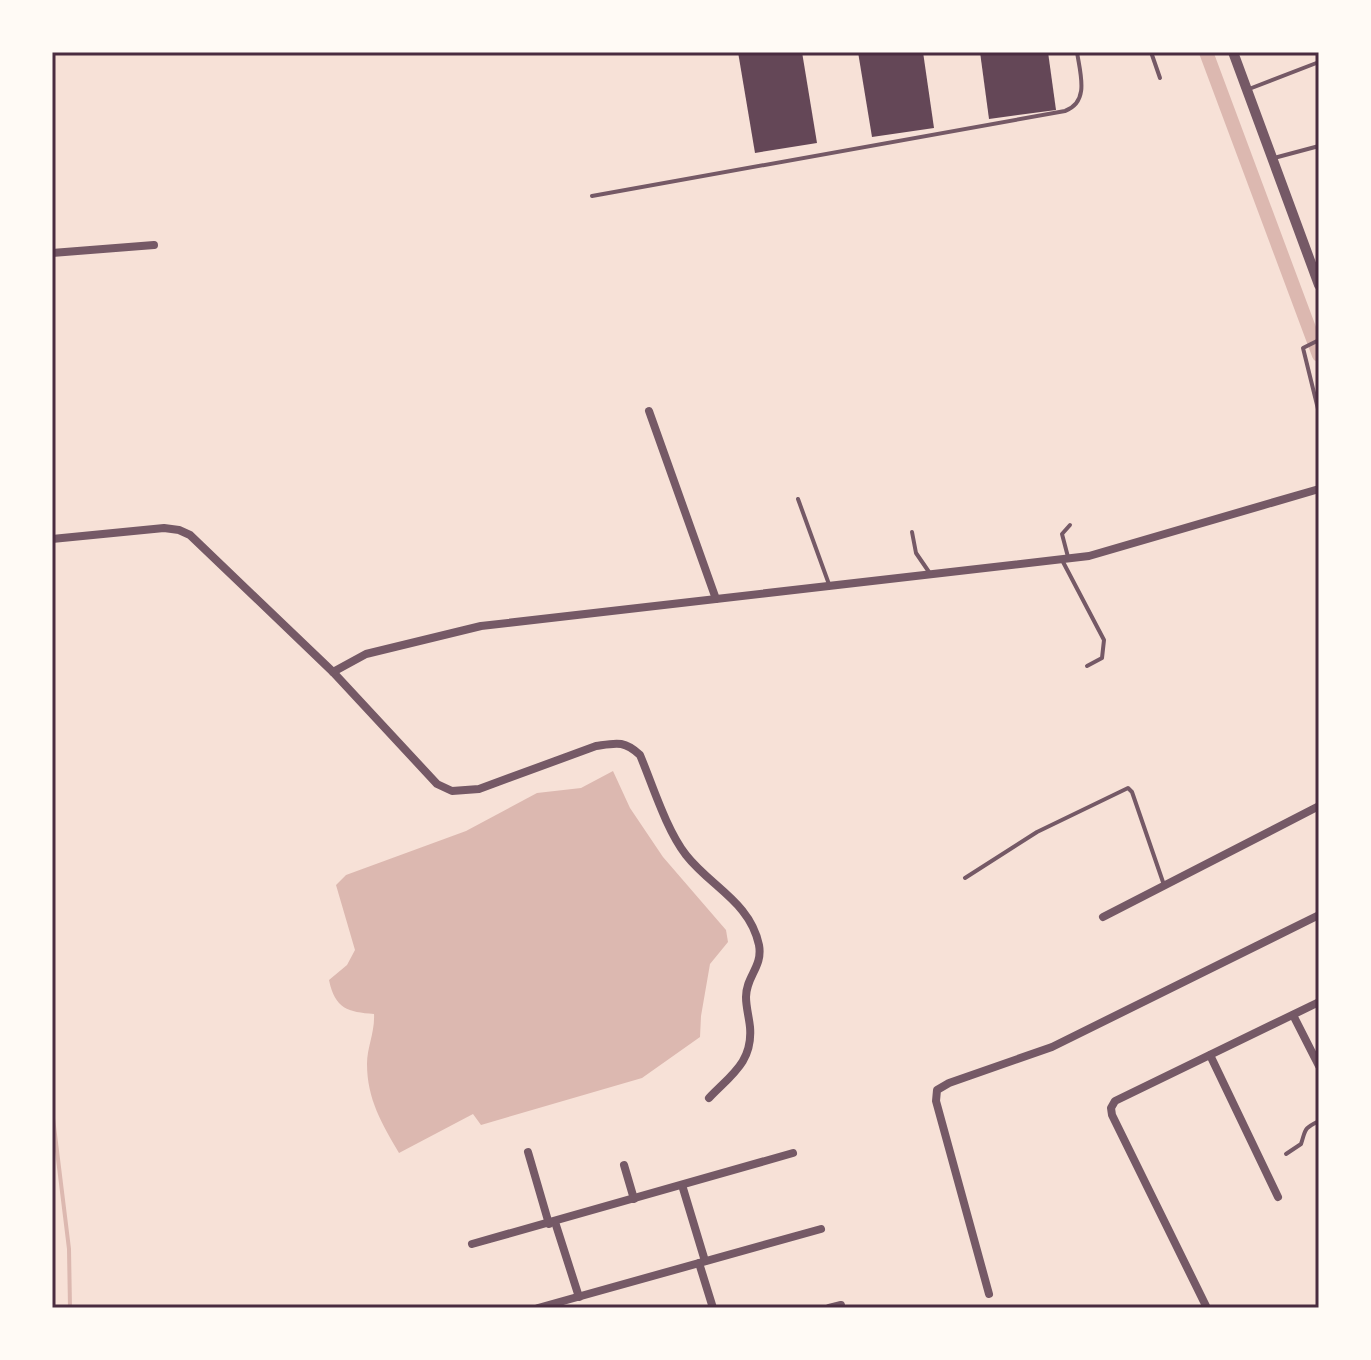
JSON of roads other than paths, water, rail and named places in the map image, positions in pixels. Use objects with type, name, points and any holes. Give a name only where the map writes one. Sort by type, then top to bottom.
[{"type":"street","points":[[1233,52],[1319,285]]},
{"type":"street","points":[[52,253],[154,245]]},
{"type":"street","points":[[649,411],[716,599]]},
{"type":"street","points":[[333,672],[366,654],[481,626],[1107,552],[1319,489]]},
{"type":"street","points":[[52,539],[164,528],[190,535],[333,672],[437,784],[452,791],[479,789],[596,746],[616,743],[630,745],[640,755],[677,841],[699,869],[737,902],[751,922],[759,945],[760,963],[746,992],[750,1044],[746,1059],[709,1098]]},
{"type":"street","points":[[1103,917],[1319,806]]},
{"type":"street","points":[[989,1294],[936,1101],[937,1090],[1052,1047],[1319,915]]},
{"type":"street","points":[[1206,1306],[1111,1108],[1115,1101],[1319,1002]]},
{"type":"street","points":[[1293,1015],[1319,1066]]},
{"type":"street","points":[[1210,1055],[1278,1197]]},
{"type":"street","points":[[528,1152],[579,1297]]},
{"type":"street","points":[[472,1244],[793,1153]]},
{"type":"street","points":[[624,1165],[634,1199]]},
{"type":"street","points":[[682,1185],[713,1308]]},
{"type":"street","points":[[538,1308],[821,1229]]},
{"type":"street","points":[[829,1308],[841,1305]]},
{"type":"lane","points":[[592,196],[1065,111],[1074,107],[1082,91],[1077,52]]},
{"type":"lane","points":[[1151,52],[1160,78]]},
{"type":"lane","points":[[1247,90],[1319,62]]},
{"type":"lane","points":[[1272,158],[1319,146]]},
{"type":"lane","points":[[1319,340],[1305,345],[1303,356],[1319,413]]},
{"type":"lane","points":[[798,499],[830,587]]},
{"type":"lane","points":[[1070,525],[1063,531],[1065,557],[1104,640],[1102,658],[1087,666]]},
{"type":"lane","points":[[912,532],[916,553],[930,574]]},
{"type":"lane","points":[[965,878],[1037,832],[1128,788],[1164,885]]},
{"type":"lane","points":[[1286,1154],[1301,1144],[1307,1127],[1319,1121]]},
{"type":"waterway","points":[[1206,52],[1319,355]]},
{"type":"waterway","points":[[52,1110],[69,1249],[70,1308]]}]
